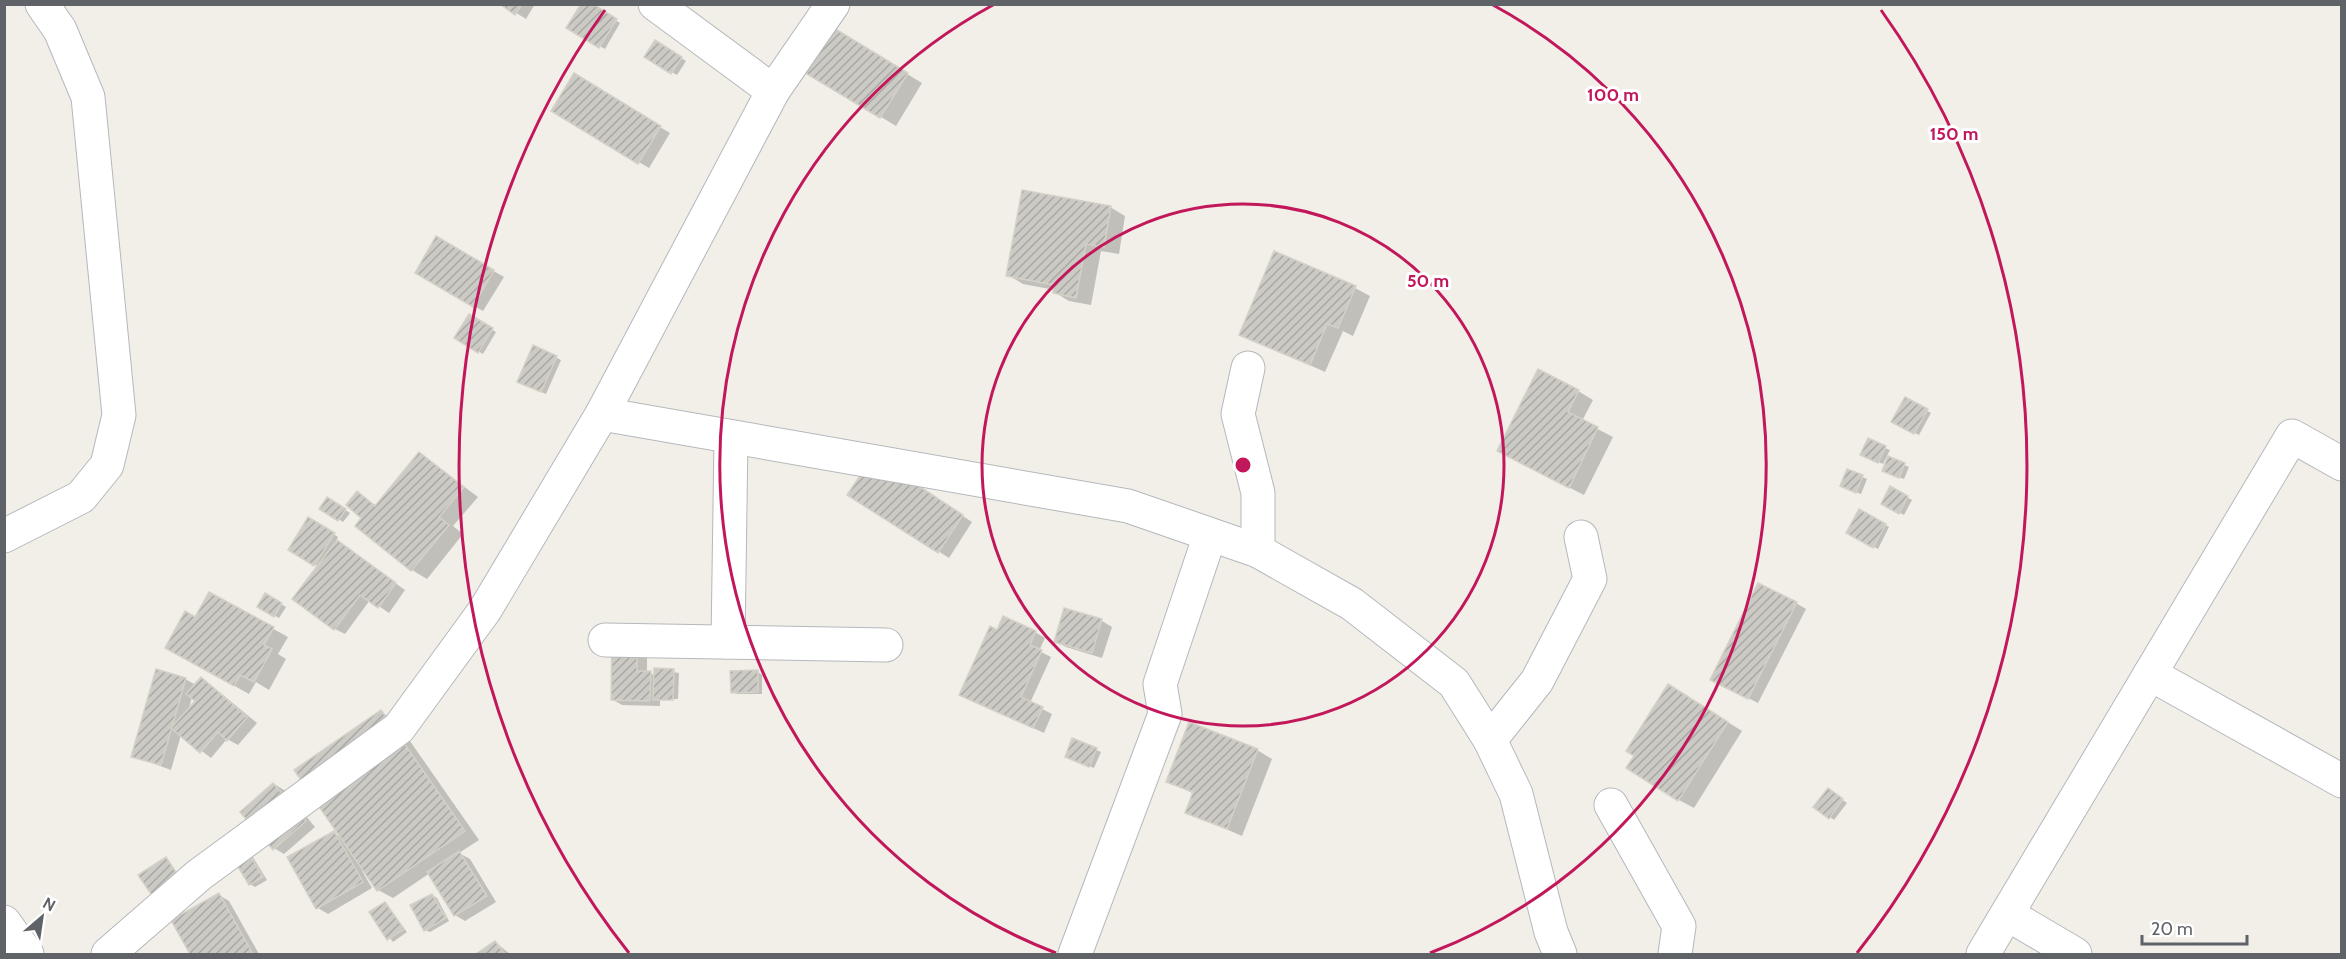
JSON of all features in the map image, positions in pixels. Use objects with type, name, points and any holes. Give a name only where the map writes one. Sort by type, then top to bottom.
[{"type":"street","points":[[4,536],[81,497],[107,465],[118,415],[88,97],[60,30],[42,4]]},
{"type":"street","points":[[655,4],[773,91]]},
{"type":"street","points":[[108,954],[199,875],[399,728],[485,610],[603,414],[773,91],[833,4]]},
{"type":"street","points":[[1248,368],[1238,414],[1258,494],[1257,552]]},
{"type":"street","points":[[603,414],[1128,506],[1257,552],[1352,604],[1454,683],[1490,740],[1516,794],[1551,932],[1560,954]]},
{"type":"street","points":[[1983,954],[2292,436],[2342,464]]},
{"type":"street","points":[[728,642],[731,438]]},
{"type":"street","points":[[1075,954],[1166,714],[1160,684],[1210,535]]},
{"type":"street","points":[[1490,740],[1537,681],[1590,579],[1581,537]]},
{"type":"street","points":[[605,640],[886,645]]},
{"type":"street","points":[[2150,674],[2342,781]]},
{"type":"street","points":[[1611,805],[1679,927],[1675,954]]},
{"type":"street","points":[[2007,914],[2074,954]]},
{"type":"street","points":[[4,922],[27,954]]},
{"type":"building","points":[[500,4],[522,4],[515,15]]},
{"type":"building","points":[[581,4],[593,4],[617,19],[599,48],[566,28]]},
{"type":"building","points":[[814,16],[908,73],[880,118],[787,62]]},
{"type":"building","points":[[655,40],[682,57],[671,74],[644,57]]},
{"type":"building","points":[[574,73],[661,126],[638,164],[551,111]]},
{"type":"building","points":[[1022,190],[1111,206],[1104,247],[1086,244],[1076,298],[1053,293],[1054,285],[1006,276]]},
{"type":"building","points":[[436,236],[494,270],[473,307],[415,273]]},
{"type":"building","points":[[1274,251],[1356,286],[1338,328],[1327,324],[1310,365],[1239,335]]},
{"type":"building","points":[[469,314],[493,328],[478,353],[454,338]]},
{"type":"building","points":[[533,345],[557,356],[541,392],[517,382]]},
{"type":"building","points":[[1538,369],[1579,390],[1568,412],[1598,427],[1569,488],[1497,451]]},
{"type":"building","points":[[1905,397],[1928,409],[1914,434],[1891,422]]},
{"type":"building","points":[[1868,438],[1886,446],[1878,463],[1860,455]]},
{"type":"building","points":[[419,452],[464,487],[439,517],[449,525],[411,571],[355,526],[361,518],[346,505],[357,491],[375,506]]},
{"type":"building","points":[[873,456],[963,515],[938,553],[847,495]]},
{"type":"building","points":[[1888,456],[1905,463],[1899,478],[1882,471]]},
{"type":"building","points":[[1847,469],[1863,475],[1856,493],[1840,486]]},
{"type":"building","points":[[1890,486],[1908,496],[1899,514],[1881,504]]},
{"type":"building","points":[[327,497],[346,509],[338,521],[319,509]]},
{"type":"building","points":[[1859,509],[1886,524],[1873,548],[1846,533]]},
{"type":"building","points":[[308,517],[335,533],[314,566],[288,550]]},
{"type":"building","points":[[337,540],[396,583],[378,608],[360,595],[334,630],[292,599]]},
{"type":"building","points":[[1758,583],[1797,602],[1748,699],[1710,680]]},
{"type":"building","points":[[209,592],[274,627],[264,645],[272,649],[254,682],[240,675],[234,686],[165,648],[185,611],[195,617]]},
{"type":"building","points":[[265,593],[282,603],[274,617],[257,607]]},
{"type":"building","points":[[1064,608],[1102,619],[1092,653],[1054,642]]},
{"type":"building","points":[[1003,616],[1036,631],[1030,645],[1042,650],[1021,697],[1043,707],[1033,728],[959,695],[990,626],[997,630]]},
{"type":"building","points":[[612,633],[637,633],[637,671],[651,671],[650,701],[611,700]]},
{"type":"building","points":[[654,668],[674,669],[673,700],[653,700]]},
{"type":"building","points":[[156,669],[186,678],[161,765],[131,757]]},
{"type":"building","points":[[758,670],[758,692],[731,693],[730,671]]},
{"type":"building","points":[[201,677],[247,717],[227,741],[218,732],[200,753],[171,728],[195,701],[186,694]]},
{"type":"building","points":[[1668,684],[1728,722],[1678,801],[1626,768],[1634,756],[1626,751]]},
{"type":"building","points":[[381,710],[465,831],[377,891],[294,770]]},
{"type":"building","points":[[1189,722],[1258,749],[1227,829],[1185,813],[1193,792],[1166,782]]},
{"type":"building","points":[[1072,738],[1097,748],[1089,767],[1065,757]]},
{"type":"building","points":[[273,783],[306,821],[273,850],[240,812]]},
{"type":"building","points":[[1828,788],[1843,799],[1829,819],[1813,807]]},
{"type":"building","points":[[334,831],[363,882],[316,909],[287,857]]},
{"type":"building","points":[[245,847],[263,877],[249,885],[231,855]]},
{"type":"building","points":[[459,851],[487,896],[454,916],[427,872]]},
{"type":"building","points":[[166,857],[179,877],[164,913],[138,875]]},
{"type":"building","points":[[219,893],[253,954],[190,954],[171,920]]},
{"type":"building","points":[[432,894],[446,918],[424,931],[410,905]]},
{"type":"building","points":[[385,902],[404,929],[387,940],[369,912]]},
{"type":"building","points":[[495,941],[505,954],[476,954]]}]
